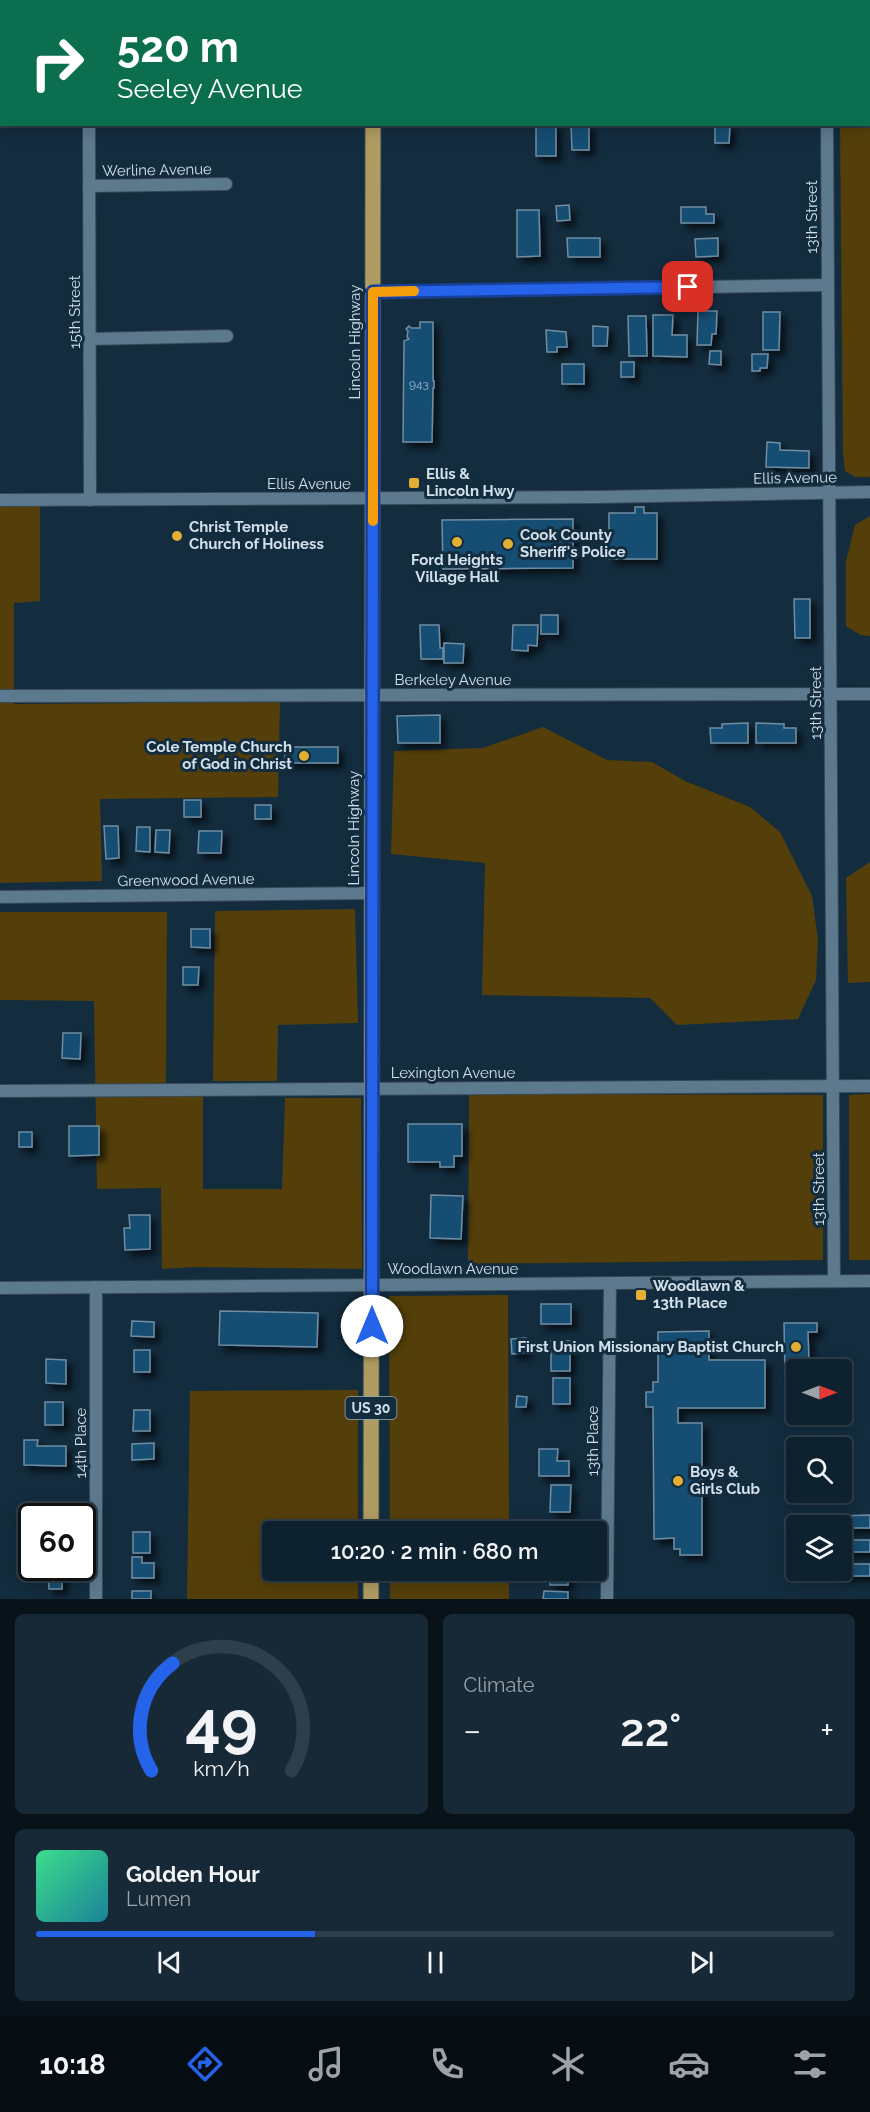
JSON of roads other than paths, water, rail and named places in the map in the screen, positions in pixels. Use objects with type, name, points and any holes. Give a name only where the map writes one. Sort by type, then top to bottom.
[{"type":"main road","name":"Lincoln Highway","points":[[371,1521],[373,126]]},
{"type":"main road","points":[[371,1581],[371,1599]]},
{"type":"street","name":"15th Street","points":[[89,126],[90,500]]},
{"type":"street","name":"13th Street","points":[[827,126],[834,1281]]},
{"type":"street","name":"Werline Avenue","points":[[88,186],[226,184]]},
{"type":"street","points":[[373,292],[828,285]]},
{"type":"street","points":[[90,339],[227,336]]},
{"type":"street","name":"Ellis Avenue","points":[[0,500],[870,492]]},
{"type":"street","name":"Berkeley Avenue","points":[[0,696],[870,694]]},
{"type":"street","name":"Greenwood Avenue","points":[[0,897],[372,893]]},
{"type":"street","name":"Lexington Avenue","points":[[0,1091],[870,1086]]},
{"type":"street","name":"Woodlawn Avenue","points":[[0,1288],[870,1281]]},
{"type":"street","name":"13th Place","points":[[607,1599],[610,1283]]},
{"type":"street","name":"14th Place","points":[[96,1287],[96,1599]]},
{"type":"place","name":"Ellis & Lincoln Hwy","points":[[414,483]]},
{"type":"place","name":"Christ Temple Church of Holiness","points":[[177,536]]},
{"type":"place","name":"Ford Heights Village Hall","points":[[457,542]]},
{"type":"place","name":"Cook County Sheriff's Police","points":[[508,544]]},
{"type":"place","name":"Cole Temple Church of God in Christ","points":[[304,756]]},
{"type":"place","name":"Woodlawn & 13th Place","points":[[641,1295]]},
{"type":"place","name":"First Union Missionary Baptist Church","points":[[796,1347]]},
{"type":"place","name":"Boys & Girls Club","points":[[678,1481]]}]
